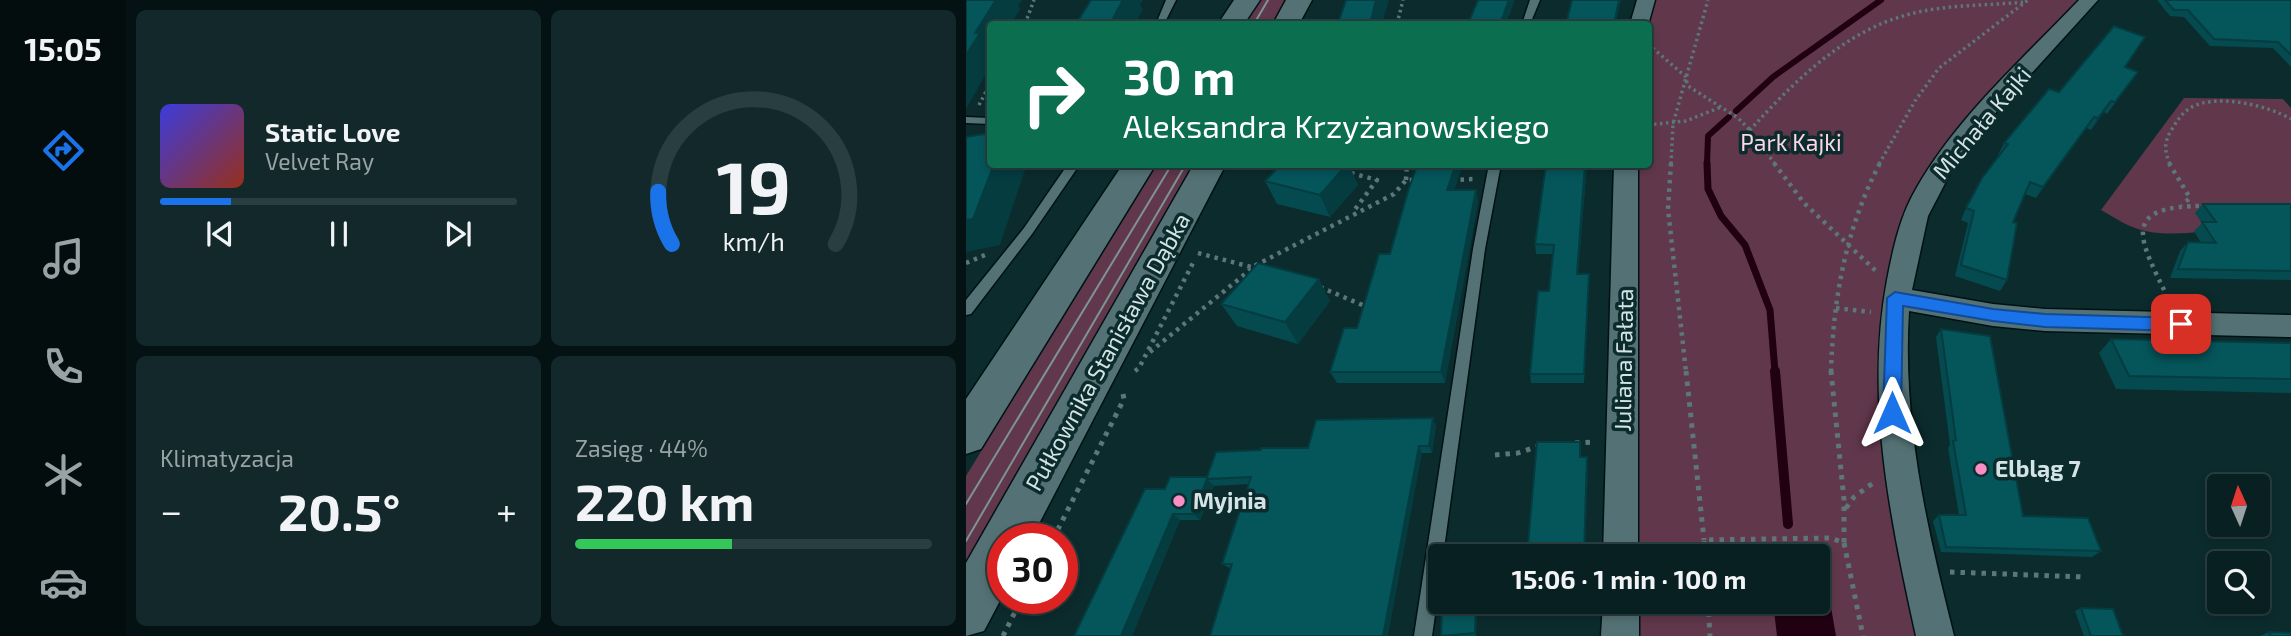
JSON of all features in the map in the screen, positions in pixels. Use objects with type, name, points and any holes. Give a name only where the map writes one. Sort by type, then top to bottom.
[{"type":"street","points":[[1233,21],[1247,0]]},
{"type":"street","points":[[1288,21],[1299,0]]},
{"type":"street","points":[[1641,21],[1646,0]]},
{"type":"street","name":"Michała Kajki","points":[[1935,636],[1906,517],[1892,413],[1896,294],[1916,217],[1926,192],[1944,163],[2089,0]]},
{"type":"street","points":[[966,435],[1137,168]]},
{"type":"street","name":"Pułkownika Stanisława Dąbka","points":[[1015,523],[1208,168]]},
{"type":"street","name":"Juliana Fałata","points":[[1621,544],[1626,168]]},
{"type":"street","points":[[1896,294],[1993,315],[2045,320],[2291,326]]},
{"type":"street","points":[[966,613],[987,574]]},
{"type":"street","points":[[1620,614],[1620,636]]},
{"type":"lane","points":[[1161,21],[1171,0]]},
{"type":"lane","points":[[1527,21],[1535,0]]},
{"type":"lane","points":[[970,116],[987,120]]},
{"type":"lane","points":[[966,310],[1034,223],[1071,168]]},
{"type":"lane","points":[[1423,636],[1486,183],[1493,168]]},
{"type":"path","points":[[1026,21],[1034,0]]},
{"type":"path","points":[[1398,21],[1403,0]]},
{"type":"path","points":[[1704,544],[1668,209],[1673,124],[1708,0]]},
{"type":"path","points":[[1750,130],[1786,91],[1834,53],[1879,25],[1905,15],[2027,1]]},
{"type":"path","points":[[1863,636],[1844,542],[1846,508],[1831,373],[1832,328],[1847,244],[1875,170],[1899,124],[1928,82],[1952,57],[2027,1]]},
{"type":"path","points":[[1652,47],[1685,76],[1688,86],[1738,118],[1750,130],[1804,203],[1896,294]]},
{"type":"path","points":[[970,116],[987,89]]},
{"type":"path","points":[[2181,206],[2190,198],[2166,156],[2165,147],[2166,139],[2177,120],[2187,110],[2205,104],[2245,104],[2275,111],[2291,119]]},
{"type":"path","points":[[1652,125],[1705,118],[1721,107]]},
{"type":"path","points":[[1146,355],[1253,267],[1394,194],[1406,180],[1407,168]]},
{"type":"path","points":[[1340,171],[1377,180],[1350,215]]},
{"type":"path","points":[[1406,180],[1419,180]]},
{"type":"path","points":[[1445,180],[1486,183]]},
{"type":"path","points":[[2181,324],[2142,245],[2142,234],[2148,217],[2157,212],[2181,206],[2208,206]]},
{"type":"path","points":[[1061,523],[1124,399],[1123,395],[1135,371],[1146,355],[1204,242]]},
{"type":"path","points":[[1198,253],[1265,271]]},
{"type":"path","points":[[966,269],[974,260]]},
{"type":"path","points":[[1314,284],[1354,303],[1374,309]]},
{"type":"path","points":[[1570,443],[1623,442]]},
{"type":"path","points":[[1495,455],[1518,453],[1548,444]]},
{"type":"path","points":[[1704,540],[1831,538],[1844,542]]},
{"type":"path","points":[[1920,571],[2085,577]]},
{"type":"path","points":[[1003,636],[1014,614]]},
{"type":"path","points":[[1709,614],[1710,636]]},
{"type":"green space","points":[[1257,0],[1289,0],[1278,21],[1244,21]]},
{"type":"green space","name":"Park Kajki","points":[[1646,0],[2089,0],[1944,163],[1895,298],[1935,636],[1620,636],[1621,614],[1830,614],[1830,544],[1621,544],[1626,168],[1652,168],[1652,21],[1641,21]]},
{"type":"green space","points":[[2184,98],[2283,99],[2291,108],[2291,214],[2200,232],[2163,233],[2134,228],[2101,210]]},
{"type":"green space","points":[[1155,168],[1196,168],[994,523],[987,523],[987,536],[966,573],[966,476]]},
{"type":"shaded area","points":[[1830,602],[1836,636],[1777,636],[1774,614],[1830,614]]},
{"type":"building","points":[[966,0],[996,0],[975,33],[980,33],[966,55]]},
{"type":"building","points":[[1091,0],[1123,0],[1112,21],[1078,21]]},
{"type":"building","points":[[1346,0],[1376,0],[1371,20],[1339,21]]},
{"type":"building","points":[[1478,0],[1509,0],[1501,21],[1469,21]]},
{"type":"building","points":[[1572,0],[1619,0],[1615,21],[1567,21]]},
{"type":"building","points":[[2165,0],[2291,0],[2291,55],[2278,42],[2214,39],[2188,10],[2174,10]]},
{"type":"building","points":[[2114,26],[2145,37],[2125,67],[2138,72],[2115,102],[2111,101],[2098,118],[2094,117],[2043,187],[2030,182],[2013,222],[2017,223],[2007,280],[1961,265],[1974,211],[1966,208],[1982,178],[2008,144],[2004,143],[2049,89],[2059,92]]},
{"type":"building","points":[[987,134],[987,168],[992,168],[973,219],[966,220],[966,137]]},
{"type":"building","points":[[1277,168],[1344,168],[1320,195],[1265,181]]},
{"type":"building","points":[[1416,168],[1455,168],[1447,190],[1476,190],[1441,372],[1330,372],[1344,328],[1357,328],[1379,254],[1390,254]]},
{"type":"building","points":[[1545,168],[1585,168],[1577,274],[1589,274],[1584,374],[1530,374],[1538,291],[1549,291],[1554,245],[1535,244]]},
{"type":"building","points":[[2203,204],[2291,204],[2291,271],[2178,269],[2188,242],[2216,243],[2202,222],[2216,222]]},
{"type":"building","points":[[1258,263],[1319,279],[1285,322],[1221,304]]},
{"type":"building","points":[[1941,329],[1990,336],[2023,516],[2088,518],[2101,551],[1946,547],[1939,515],[1966,515],[1953,441],[1956,440]]},
{"type":"building","points":[[2111,339],[2291,343],[2291,379],[2129,376]]},
{"type":"building","points":[[1433,418],[1429,446],[1419,446],[1383,636],[1210,636],[1232,564],[1222,564],[1251,477],[1207,479],[1193,514],[1173,514],[1121,636],[1074,636],[1145,489],[1165,489],[1170,477],[1207,477],[1216,452],[1308,448],[1316,420]]},
{"type":"building","points":[[1537,442],[1580,442],[1580,457],[1587,457],[1584,544],[1528,544]]},
{"type":"building","points":[[2081,608],[2113,609],[2123,636],[2091,636]]},
{"type":"building","points":[[1442,614],[1476,614],[1475,633],[1441,636]]},
{"type":"building","points":[[2269,632],[2291,633],[2291,636],[2271,636]]},
{"type":"waterway","points":[[1736,111],[1773,77],[1881,0]]},
{"type":"waterway","points":[[1707,163],[1708,136],[1729,117]]},
{"type":"waterway","points":[[1707,163],[1708,189],[1721,216],[1745,245],[1770,310],[1775,372]]},
{"type":"waterway","points":[[1775,371],[1788,524]]},
{"type":"tram line","points":[[1256,21],[1268,0]]},
{"type":"tram line","points":[[966,504],[1170,168]]},
{"type":"tram line","points":[[966,541],[1184,168]]},
{"type":"place","name":"Elbląg 7","points":[[1981,469]]},
{"type":"place","name":"Myjnia","points":[[1179,501]]},
{"type":"route","points":[[1892,413],[1895,298],[1993,315],[2045,320],[2181,324]]}]
